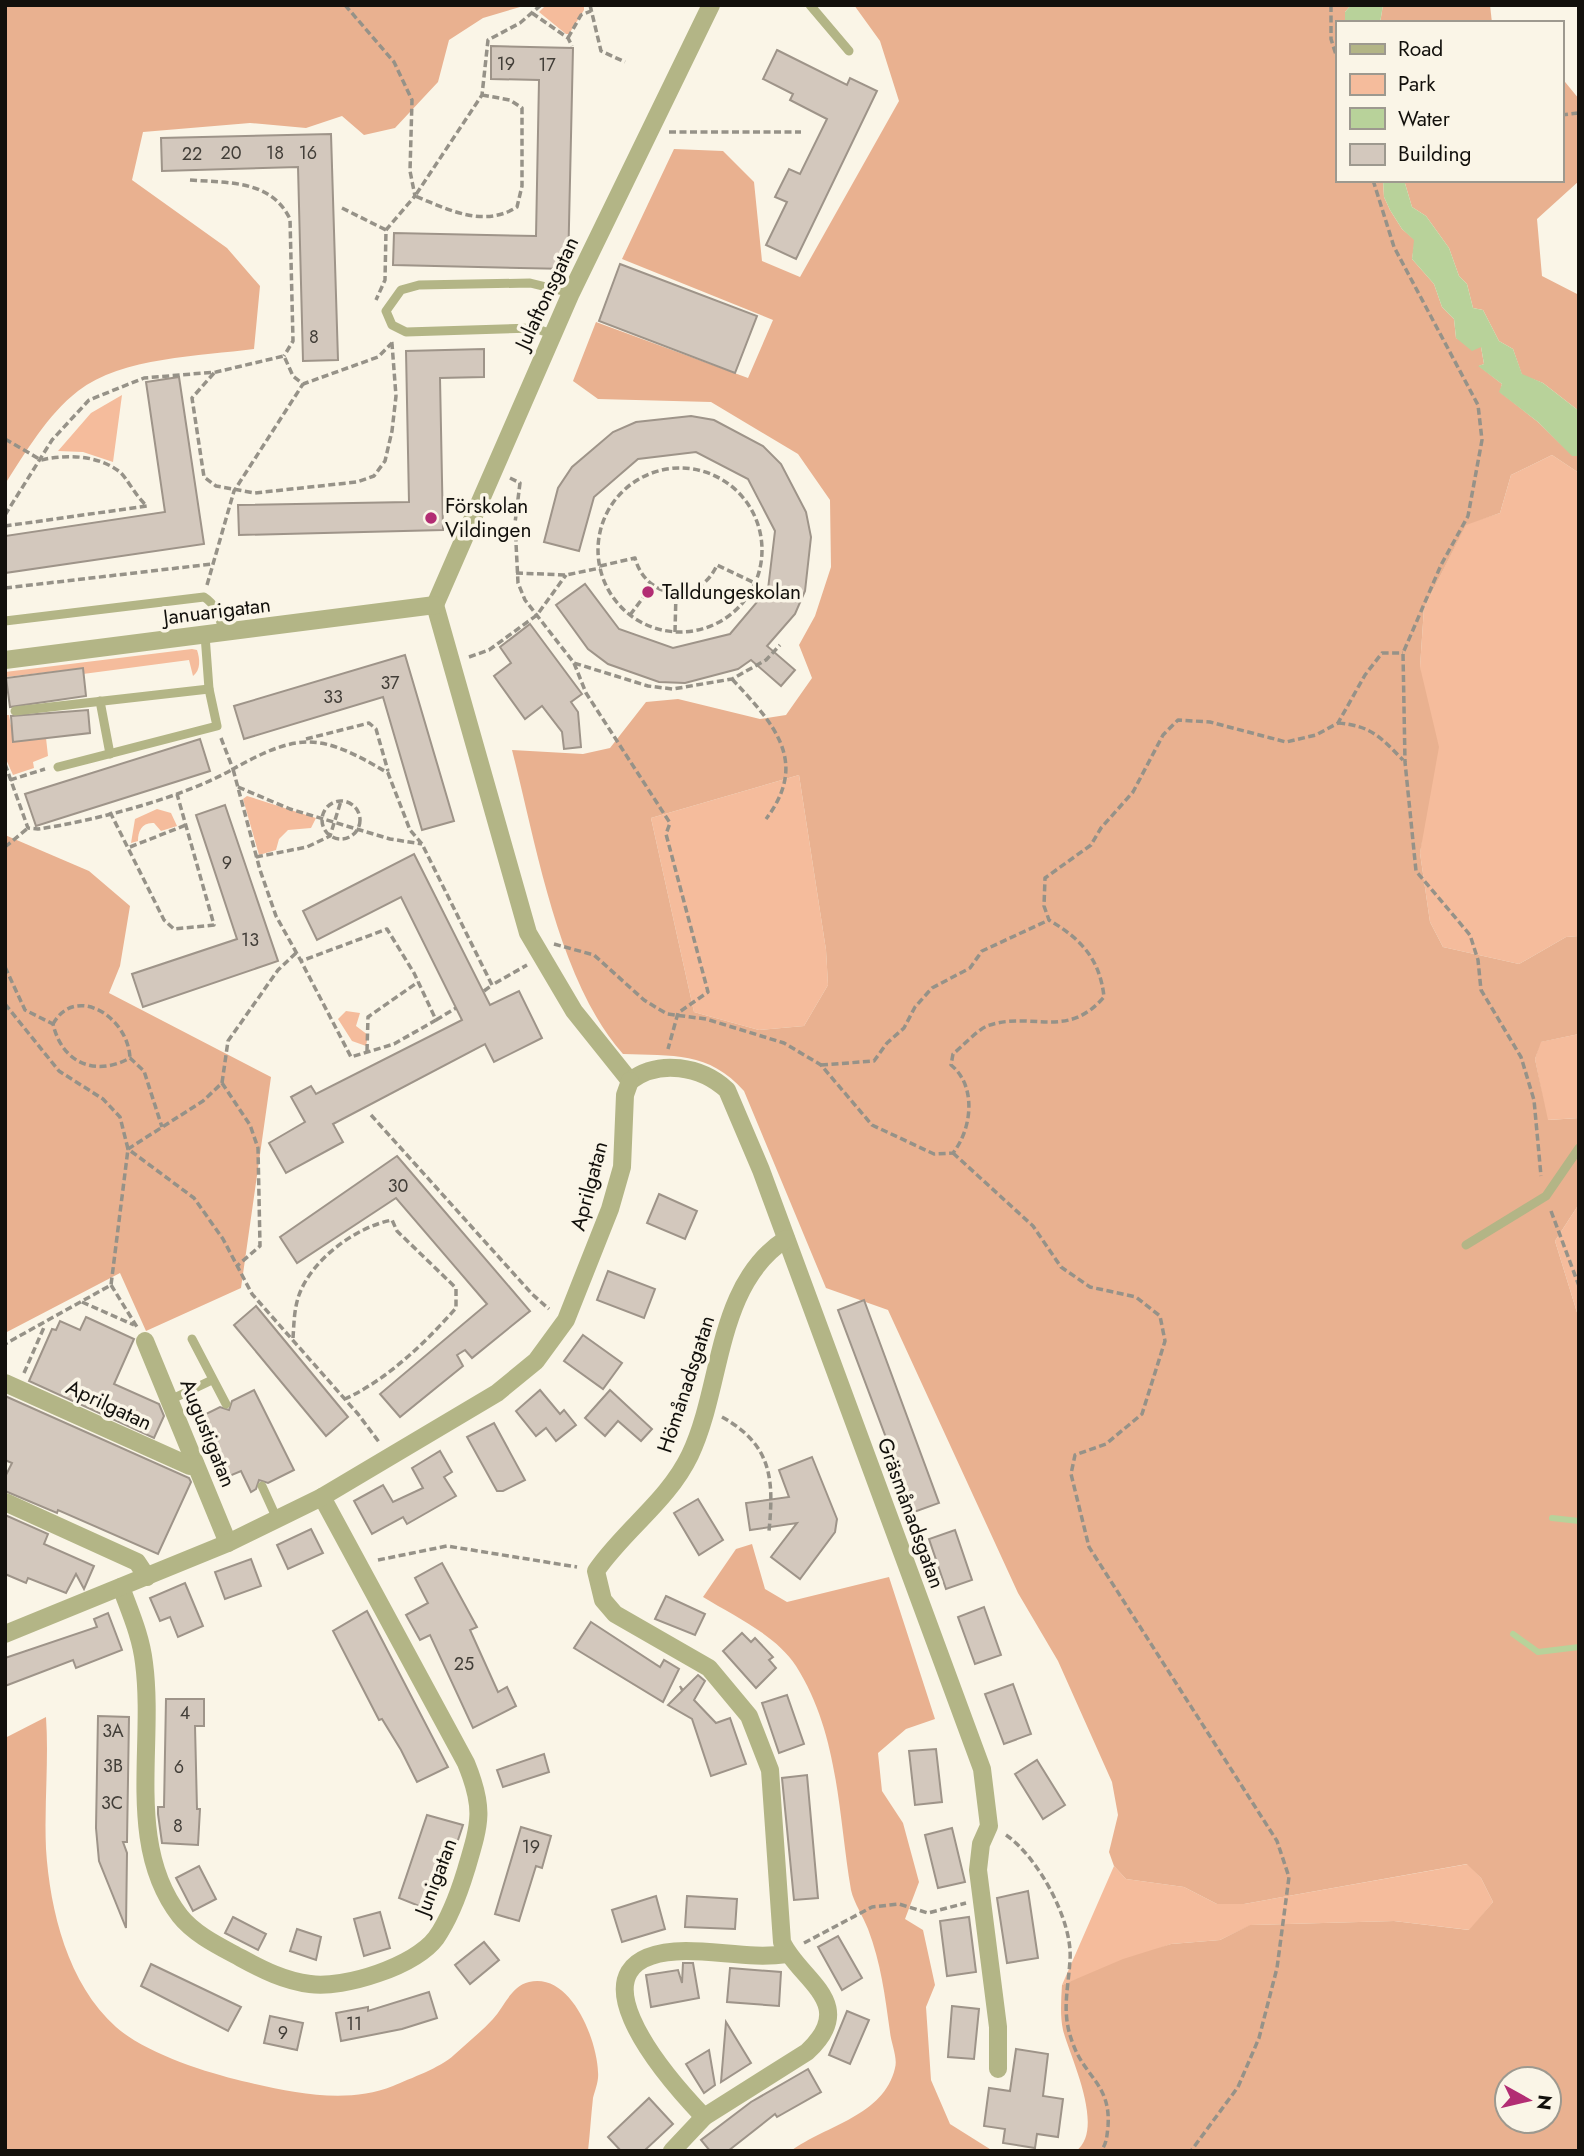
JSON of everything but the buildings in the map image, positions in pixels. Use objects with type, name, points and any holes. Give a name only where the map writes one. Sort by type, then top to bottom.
[{"type":"street","name":"Julaftonsgatan","points":[[435,605],[552,334],[650,126],[711,5]]},
{"type":"street","name":"Januarigatan","points":[[5,660],[435,605]]},
{"type":"street","points":[[435,605],[538,952],[574,1011],[630,1081]]},
{"type":"street","name":"Gräsmånadsgatan","points":[[630,1081],[650,1069],[686,1068],[701,1073],[727,1090],[786,1239],[982,1769],[989,1826],[981,1844],[978,1870],[998,2027],[998,2069]]},
{"type":"street","name":"Aprilgatan","points":[[6,1633],[228,1543],[322,1497],[497,1393],[536,1361],[564,1323],[587,1272],[620,1174],[625,1141],[625,1095],[630,1081]]},
{"type":"street","name":"Hömånadsgatan","points":[[596,1571],[675,1481],[691,1453],[738,1299],[754,1267],[786,1239]]},
{"type":"street","name":"Augustigatan","points":[[140,1333],[228,1543]]},
{"type":"street","name":"Aprilgatan","points":[[12,1385],[190,1466],[195,1464]]},
{"type":"street","name":"Junigatan","points":[[121,1587],[138,1631],[144,1665],[149,1845],[158,1877],[182,1919],[252,1964],[285,1979],[327,1985],[405,1963],[435,1939],[456,1900],[480,1819],[477,1789],[466,1763],[322,1497]]},
{"type":"street","points":[[5,1502],[137,1562],[147,1577]]},
{"type":"street","points":[[596,1571],[603,1600],[615,1614],[709,1668],[749,1716],[770,1770],[782,1942],[788,1954],[805,1969],[824,1995],[827,2007],[820,2040],[807,2052],[704,2117],[672,2151]]},
{"type":"street","points":[[704,2117],[660,2068],[635,2025],[624,1996],[624,1981],[629,1970],[645,1958],[687,1951],[769,1957],[788,1954]]},
{"type":"lane","points":[[810,5],[849,51]]},
{"type":"lane","points":[[552,334],[534,328],[405,331],[392,325],[386,311],[401,290],[419,285],[530,283],[571,293]]},
{"type":"lane","points":[[5,621],[204,597],[211,602],[219,615],[224,633]]},
{"type":"lane","points":[[58,767],[217,726],[209,689],[205,635]]},
{"type":"lane","points":[[15,711],[209,689]]},
{"type":"lane","points":[[100,701],[110,754]]},
{"type":"lane","points":[[1466,1245],[1546,1196],[1579,1148]]},
{"type":"lane","points":[[191,1339],[226,1404]]},
{"type":"lane","points":[[170,1400],[212,1380]]},
{"type":"lane","points":[[262,1486],[277,1518]]},
{"type":"path","points":[[345,5],[394,62],[412,100],[410,171],[415,196]]},
{"type":"path","points":[[386,311],[375,312],[377,293],[385,280],[386,230],[415,196],[482,95],[488,40],[520,23],[541,5]]},
{"type":"path","points":[[1331,5],[1331,39],[1336,55]]},
{"type":"path","points":[[568,38],[581,15],[590,8],[601,51],[625,62]]},
{"type":"path","points":[[532,13],[568,38],[572,46]]},
{"type":"path","points":[[415,196],[472,216],[500,218],[517,206],[522,186],[522,108],[510,100],[482,95]]},
{"type":"path","points":[[650,126],[666,132],[703,134],[801,132]]},
{"type":"path","points":[[5,515],[52,440],[89,400],[144,378],[216,372],[284,356],[293,341],[290,219],[283,204],[268,191],[190,180]]},
{"type":"path","points":[[1374,182],[1394,247],[1478,405],[1482,440],[1468,516],[1441,565],[1402,653],[1405,762],[1416,871],[1470,935],[1478,960],[1481,990],[1521,1057],[1534,1100],[1539,1170],[1579,1286]]},
{"type":"path","points":[[342,208],[386,230]]},
{"type":"path","points":[[216,372],[191,398],[204,477],[216,486],[255,493],[357,482],[374,476],[385,461],[392,431],[396,396],[392,343],[386,334]]},
{"type":"path","points":[[204,597],[233,491],[303,384],[378,357],[392,343]]},
{"type":"path","points":[[284,356],[293,376],[303,384]]},
{"type":"path","points":[[5,439],[41,460],[66,454],[90,459],[120,473],[133,493],[147,506],[5,526]]},
{"type":"path","points":[[686,468],[722,479],[742,495],[753,511],[762,548],[755,583],[740,606],[720,622],[696,631],[675,632],[652,628],[630,615],[612,597],[599,567],[600,530],[618,496],[648,474],[686,468]]},
{"type":"path","points":[[493,470],[520,483],[515,523],[516,573],[525,600],[574,663],[586,693],[670,823],[666,834],[708,992],[678,1013],[663,1068]]},
{"type":"path","points":[[516,573],[566,575],[635,558],[640,572],[652,586],[676,593],[702,585],[717,565],[755,583]]},
{"type":"path","points":[[5,588],[212,564]]},
{"type":"path","points":[[463,659],[489,650],[537,615],[566,575]]},
{"type":"path","points":[[630,615],[652,586]]},
{"type":"path","points":[[675,632],[676,593]]},
{"type":"path","points":[[574,663],[661,689],[688,688],[732,679],[766,660],[780,645]]},
{"type":"path","points":[[953,1153],[961,1143],[968,1112],[968,1091],[961,1073],[951,1065],[953,1054],[986,1026],[1072,1020],[1090,1013],[1104,997],[1102,980],[1089,951],[1075,935],[1049,920],[1044,906],[1045,878],[1091,845],[1101,828],[1133,792],[1163,735],[1178,720],[1210,722],[1286,742],[1317,735],[1338,723],[1364,674],[1382,653],[1402,653]]},
{"type":"path","points":[[732,679],[770,722],[786,755],[784,789],[766,819]]},
{"type":"path","points":[[5,847],[28,828],[53,827],[177,794],[206,785],[257,755],[369,723],[376,729],[388,773],[410,830],[422,844],[492,985]]},
{"type":"path","points":[[1338,723],[1362,725],[1379,735],[1405,762]]},
{"type":"path","points":[[217,726],[233,769],[276,916],[351,1057],[394,1044],[456,1008]]},
{"type":"path","points":[[306,739],[340,748],[388,773]]},
{"type":"path","points":[[5,764],[28,828]]},
{"type":"path","points":[[10,779],[58,767]]},
{"type":"path","points":[[238,787],[290,809],[390,839],[422,844]]},
{"type":"path","points":[[110,812],[164,919],[174,929],[214,925],[177,794]]},
{"type":"path","points":[[257,857],[307,847],[330,836],[341,801]]},
{"type":"path","points":[[341,801],[356,808],[360,818],[359,829],[344,839],[330,836],[324,829],[322,817],[331,804],[341,801]]},
{"type":"path","points":[[130,847],[186,825]]},
{"type":"path","points":[[821,1065],[874,1061],[887,1043],[904,1028],[915,1007],[932,988],[970,968],[982,951],[1013,939],[1049,920]]},
{"type":"path","points":[[301,961],[387,929],[418,982],[436,1020]]},
{"type":"path","points":[[484,991],[550,943],[594,955],[644,1000],[667,1014],[678,1013],[784,1043],[821,1065],[872,1125],[934,1154],[953,1153],[1033,1226],[1061,1268],[1090,1287],[1136,1297],[1160,1316],[1165,1341],[1142,1414],[1106,1444],[1075,1455],[1071,1474],[1088,1547],[1277,1841],[1289,1877],[1277,1968],[1259,2038],[1238,2087],[1191,2151]]},
{"type":"path","points":[[128,1149],[202,1101],[222,1083],[228,1041],[278,970],[296,953]]},
{"type":"path","points":[[5,967],[25,1010],[52,1024],[67,1055],[91,1067],[120,1063],[130,1058]]},
{"type":"path","points":[[367,1052],[368,1017],[418,982]]},
{"type":"path","points":[[5,1004],[59,1071],[103,1099],[120,1117],[128,1149],[111,1285],[140,1333]]},
{"type":"path","points":[[52,1024],[65,1010],[81,1005],[100,1010],[122,1026],[129,1043],[130,1058],[144,1071],[162,1127]]},
{"type":"path","points":[[222,1083],[250,1125],[258,1149],[260,1246],[237,1266]]},
{"type":"path","points":[[371,1115],[532,1294],[564,1323]]},
{"type":"path","points":[[128,1149],[194,1198],[252,1294],[345,1399],[389,1455]]},
{"type":"path","points":[[293,1340],[296,1304],[308,1276],[327,1257],[373,1224],[392,1220],[397,1231],[456,1288],[456,1308],[433,1333],[370,1387],[345,1399]]},
{"type":"path","points":[[5,1344],[111,1285]]},
{"type":"path","points":[[82,1302],[140,1333]]},
{"type":"path","points":[[12,1385],[46,1323]]},
{"type":"path","points":[[704,1412],[723,1417],[745,1430],[760,1446],[774,1494],[769,1531]]},
{"type":"path","points":[[362,1569],[381,1558],[447,1546],[596,1571]]},
{"type":"path","points":[[989,1826],[1009,1837],[1057,1901],[1070,1958],[1064,2004],[1073,2046],[1101,2085],[1109,2111],[1107,2139],[1101,2151]]},
{"type":"path","points":[[788,1954],[834,1925],[872,1907],[899,1904],[928,1913],[981,1900]]},
{"type":"green space","points":[[546,5],[584,5],[584,10],[569,34],[566,34],[539,12]]},
{"type":"green space","points":[[122,395],[113,462],[83,452],[58,451],[91,413]]},
{"type":"green space","points":[[1552,455],[1579,473],[1579,936],[1566,937],[1519,964],[1443,947],[1430,922],[1420,853],[1425,815],[1420,667],[1424,608],[1466,524],[1500,513],[1511,475]]},
{"type":"green space","points":[[197,650],[199,661],[199,668],[193,676],[189,660],[83,674],[82,668],[6,677],[5,710],[5,672]]},
{"type":"green space","points":[[5,715],[9,715],[14,742],[46,738],[48,756],[33,762],[34,768],[13,775],[5,757]]},
{"type":"green space","points":[[799,775],[826,950],[828,985],[804,1026],[759,1030],[694,1012],[651,818]]},
{"type":"green space","points":[[247,796],[316,818],[311,828],[288,830],[279,839],[276,850],[259,855],[243,799]]},
{"type":"green space","points":[[157,809],[171,813],[177,826],[161,831],[154,823],[146,824],[140,831],[138,841],[131,843],[135,819]]},
{"type":"green space","points":[[346,1011],[360,1013],[356,1026],[368,1035],[366,1046],[352,1041],[338,1019]]},
{"type":"green space","points":[[1579,1034],[1579,1118],[1547,1120],[1535,1059],[1540,1042]]},
{"type":"green space","points":[[1579,1204],[1579,1319],[1555,1241]]},
{"type":"green space","points":[[1468,1864],[1481,1878],[1493,1902],[1470,1930],[1394,1921],[1251,1925],[1220,1940],[1171,1944],[1062,1985],[1114,1866],[1126,1879],[1184,1887],[1217,1904],[1244,1904]]},
{"type":"shaded area","points":[[5,5],[527,5],[483,18],[449,40],[438,82],[395,128],[364,135],[342,116],[306,128],[250,123],[143,132],[132,180],[227,248],[260,286],[254,349],[163,360],[117,371],[96,380],[78,391],[56,411],[5,484]]},
{"type":"shaded area","points":[[854,5],[1351,5],[1345,12],[1345,21],[1336,21],[1336,182],[1383,182],[1384,197],[1390,210],[1402,229],[1415,240],[1412,259],[1434,284],[1442,307],[1454,319],[1456,338],[1481,347],[1484,364],[1479,366],[1502,384],[1500,392],[1538,422],[1572,455],[1579,456],[1579,473],[1552,455],[1511,475],[1500,513],[1466,525],[1424,608],[1420,667],[1439,747],[1420,853],[1430,922],[1443,947],[1519,964],[1566,937],[1579,936],[1579,1034],[1541,1042],[1535,1059],[1548,1120],[1579,1118],[1579,1204],[1555,1241],[1579,1319],[1579,2151],[1076,2151],[1084,2141],[1088,2127],[1087,2110],[1063,2030],[1062,1985],[1123,1959],[1171,1944],[1220,1940],[1250,1925],[1394,1921],[1469,1930],[1493,1902],[1481,1878],[1467,1864],[1244,1904],[1217,1904],[1184,1887],[1126,1879],[1114,1866],[1109,1852],[1118,1815],[1112,1782],[1058,1661],[1018,1593],[888,1310],[826,1288],[744,1091],[731,1078],[703,1062],[674,1056],[623,1054],[601,1024],[582,989],[552,909],[512,750],[583,754],[610,748],[646,702],[678,699],[760,719],[786,715],[812,678],[799,645],[815,616],[831,567],[830,500],[798,454],[711,402],[598,399],[573,381],[596,322],[748,378],[773,320],[622,259],[674,149],[723,151],[754,182],[762,261],[800,277],[899,101],[880,41]],"holes":[[[799,775],[826,950],[828,985],[804,1026],[759,1030],[694,1012],[651,818]]]},
{"type":"shaded area","points":[[1383,5],[1490,5],[1492,21],[1380,21]]},
{"type":"shaded area","points":[[1563,79],[1579,99],[1579,181],[1537,219],[1542,276],[1579,295],[1579,411],[1543,383],[1522,375],[1513,349],[1499,341],[1483,310],[1473,308],[1467,284],[1459,276],[1449,248],[1426,216],[1412,207],[1405,182],[1563,182]]},
{"type":"shaded area","points":[[5,835],[89,871],[130,906],[120,966],[109,993],[271,1077],[241,1288],[146,1331],[120,1273],[5,1333]]},
{"type":"shaded area","points":[[752,1544],[765,1589],[787,1602],[889,1577],[935,1719],[906,1729],[878,1753],[882,1791],[903,1823],[919,1882],[905,1919],[923,1930],[935,1985],[926,2007],[931,2080],[950,2124],[993,2151],[791,2151],[852,2118],[879,2098],[889,2084],[896,2060],[876,1954],[851,1890],[829,1746],[810,1692],[796,1666],[777,1645],[754,1627],[703,1597],[736,1549]]},
{"type":"shaded area","points":[[46,1717],[46,1849],[57,1921],[64,1945],[85,1990],[99,2010],[116,2027],[159,2053],[227,2077],[318,2095],[356,2095],[393,2086],[441,2064],[488,2024],[517,1988],[529,1982],[544,1982],[557,1987],[569,1998],[579,2011],[593,2043],[598,2075],[588,2151],[5,2151],[5,1738]]},
{"type":"water","points":[[1351,5],[1383,5],[1380,21],[1345,21],[1345,12]]},
{"type":"water","points":[[1383,182],[1405,182],[1412,207],[1426,216],[1449,248],[1459,276],[1467,284],[1473,308],[1483,310],[1499,341],[1513,349],[1522,374],[1543,383],[1579,411],[1579,456],[1572,456],[1538,422],[1499,392],[1502,384],[1478,366],[1484,364],[1481,347],[1472,351],[1456,338],[1454,319],[1442,307],[1434,284],[1412,259],[1414,240],[1402,229],[1384,197]]},
{"type":"waterway","points":[[1552,1518],[1579,1521]]},
{"type":"waterway","points":[[1513,1634],[1538,1652],[1579,1647]]},
{"type":"place","name":"Förskolan Vildingen","points":[[431,518]]},
{"type":"place","name":"Talldungeskolan","points":[[648,592]]}]
